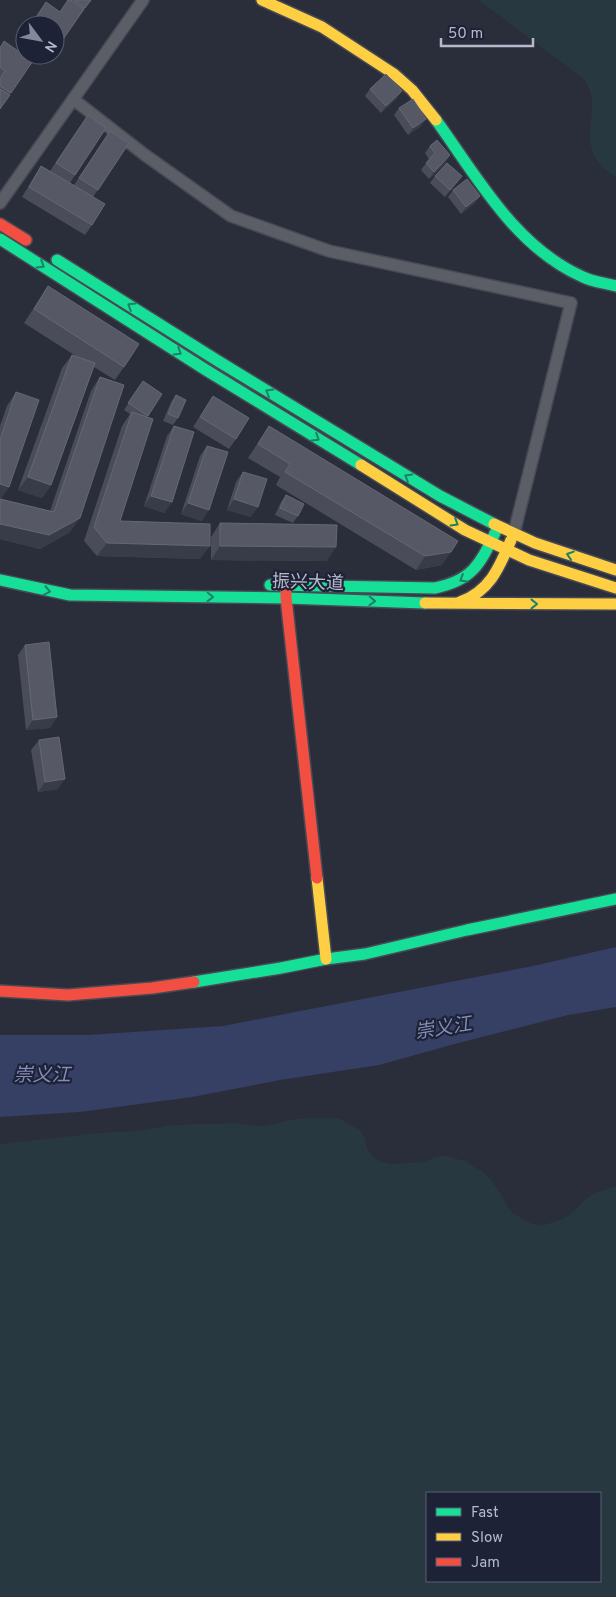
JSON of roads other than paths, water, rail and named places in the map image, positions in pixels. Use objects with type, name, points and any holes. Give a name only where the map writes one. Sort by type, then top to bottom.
[{"type":"main road","points":[[262,0],[315,24],[356,48],[403,81],[425,106],[503,214],[523,237],[551,260],[575,274],[607,285],[616,286]]},
{"type":"main road","points":[[0,224],[33,244]]},
{"type":"main road","points":[[0,239],[206,370],[465,530],[529,560],[616,588]]},
{"type":"main road","points":[[48,254],[440,496],[535,543],[616,570]]},
{"type":"main road","name":"振兴大道","points":[[258,585],[435,588],[454,584],[472,573],[479,565],[498,526]]},
{"type":"main road","points":[[444,604],[462,602],[479,593],[491,581],[514,533]]},
{"type":"main road","points":[[8,570],[52,579]]},
{"type":"main road","name":"振兴大道","points":[[0,580],[70,595],[286,598],[444,604],[616,604]]},
{"type":"main road","points":[[286,585],[326,959]]},
{"type":"main road","points":[[0,991],[68,995],[152,988],[365,954],[467,930],[616,899]]},
{"type":"street","points":[[0,203],[143,0]]},
{"type":"street","points":[[74,99],[143,154],[231,216],[329,251],[572,303],[514,533]]},
{"type":"water","name":"崇义江","points":[[616,947],[616,1007],[568,1015],[379,1065],[280,1080],[192,1097],[80,1112],[0,1117],[0,1035],[88,1035],[223,1026],[533,966]]}]
